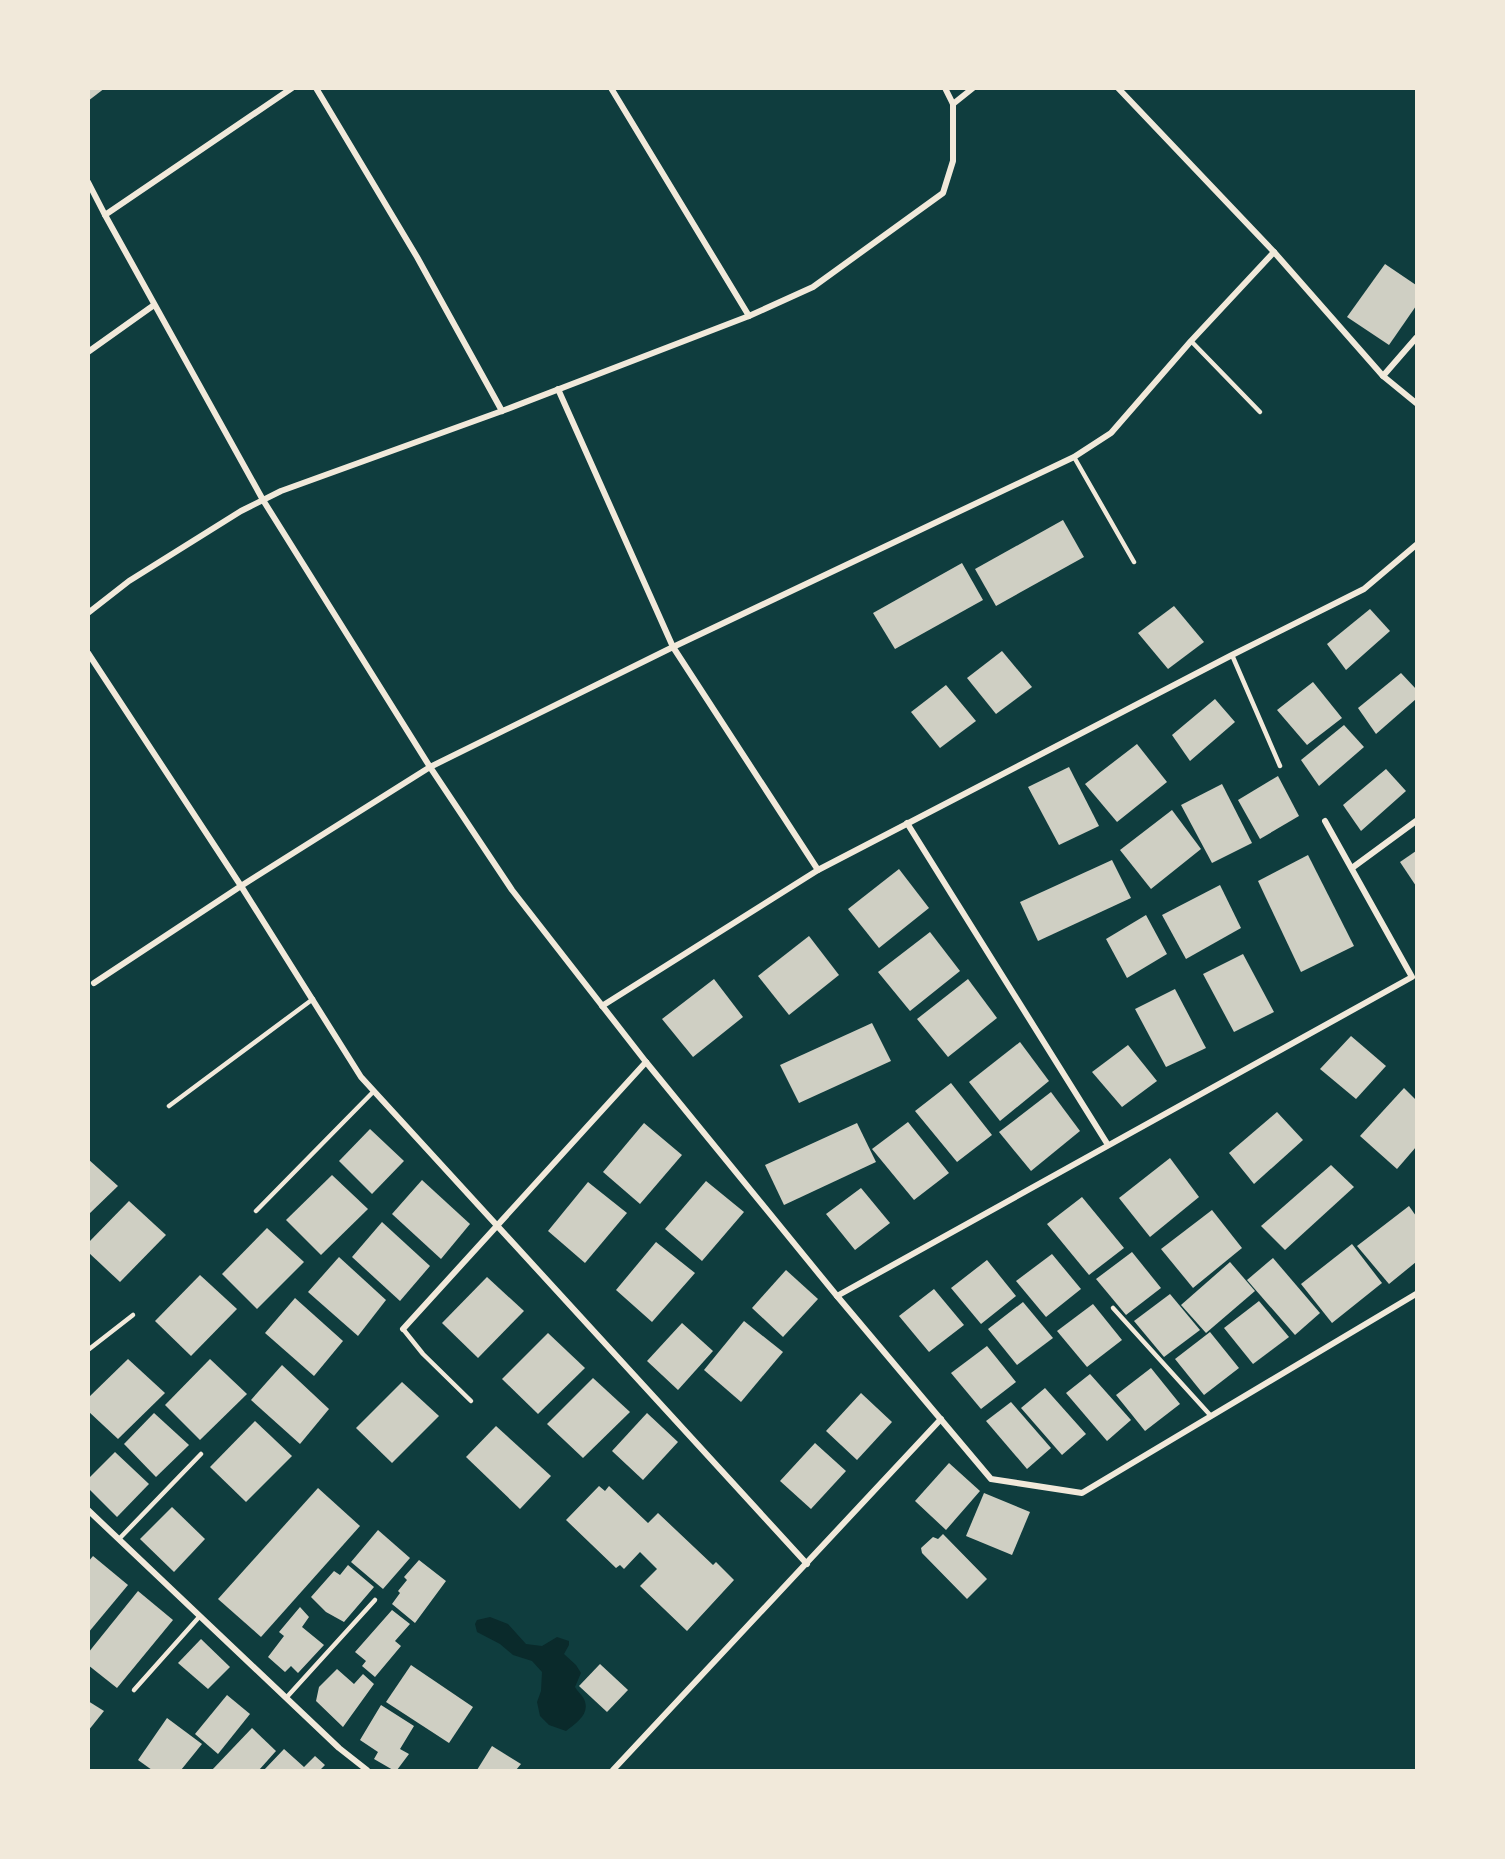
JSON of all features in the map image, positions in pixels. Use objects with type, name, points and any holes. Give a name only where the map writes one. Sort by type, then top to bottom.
[{"type":"street","points":[[105,215],[291,88]]},
{"type":"street","points":[[315,88],[417,257],[502,411]]},
{"type":"street","points":[[611,88],[749,316]]},
{"type":"street","points":[[88,613],[129,581],[241,511],[281,491],[502,411],[749,316],[813,287],[943,193],[953,161],[953,104],[945,88]]},
{"type":"street","points":[[953,104],[974,88]]},
{"type":"street","points":[[1118,88],[1274,252],[1383,376],[1416,403]]},
{"type":"street","points":[[88,182],[262,500],[430,767],[512,890],[646,1062],[837,1296],[991,1479],[1082,1493],[1416,1294]]},
{"type":"street","points":[[94,983],[241,886],[430,767],[672,647],[1074,457],[1111,433],[1191,341],[1274,252]]},
{"type":"street","points":[[88,352],[154,305]]},
{"type":"street","points":[[1383,376],[1416,338]]},
{"type":"street","points":[[558,389],[672,647],[818,870]]},
{"type":"street","points":[[602,1006],[818,870],[1364,589],[1416,545]]},
{"type":"street","points":[[88,653],[314,999],[361,1077],[807,1564]]},
{"type":"street","points":[[837,1296],[1412,976],[1325,821]]},
{"type":"street","points":[[1352,868],[1416,822]]},
{"type":"street","points":[[907,823],[1108,1145]]},
{"type":"street","points":[[404,1329],[646,1062]]},
{"type":"street","points":[[613,1770],[941,1419]]},
{"type":"street","points":[[88,1510],[339,1748],[367,1770]]},
{"type":"lane","points":[[1191,341],[1260,412]]},
{"type":"lane","points":[[1074,457],[1134,562]]},
{"type":"lane","points":[[1232,655],[1280,766]]},
{"type":"lane","points":[[169,1106],[314,999]]},
{"type":"lane","points":[[256,1211],[374,1091]]},
{"type":"lane","points":[[1113,1308],[1211,1416]]},
{"type":"lane","points":[[88,1350],[133,1315]]},
{"type":"lane","points":[[404,1329],[423,1354],[471,1401]]},
{"type":"lane","points":[[119,1539],[201,1454]]},
{"type":"lane","points":[[286,1698],[375,1600]]},
{"type":"lane","points":[[134,1690],[200,1616]]},
{"type":"water","points":[[490,1617],[508,1624],[526,1644],[542,1646],[557,1637],[569,1641],[564,1654],[581,1673],[575,1687],[584,1699],[586,1709],[581,1718],[566,1731],[549,1725],[540,1716],[537,1702],[541,1691],[542,1672],[532,1661],[513,1655],[500,1644],[477,1632],[475,1624],[477,1620]]},
{"type":"building","points":[[88,88],[105,88],[88,101]]},
{"type":"building","points":[[1385,264],[1416,285],[1416,306],[1389,345],[1347,317]]},
{"type":"building","points":[[1063,520],[1084,557],[996,606],[975,569]]},
{"type":"building","points":[[962,563],[983,600],[895,649],[873,613]]},
{"type":"building","points":[[1174,606],[1204,642],[1168,669],[1138,633]]},
{"type":"building","points":[[1370,609],[1390,631],[1346,670],[1327,644]]},
{"type":"building","points":[[1002,651],[1032,687],[996,714],[967,678]]},
{"type":"building","points":[[1401,673],[1416,689],[1416,699],[1376,734],[1358,708]]},
{"type":"building","points":[[1313,682],[1342,718],[1307,745],[1277,710]]},
{"type":"building","points":[[946,685],[976,721],[940,748],[911,712]]},
{"type":"building","points":[[1215,699],[1235,722],[1190,761],[1172,735]]},
{"type":"building","points":[[1344,725],[1364,747],[1319,786],[1301,760]]},
{"type":"building","points":[[1137,744],[1167,782],[1117,822],[1085,784]]},
{"type":"building","points":[[1069,767],[1099,826],[1059,845],[1028,787]]},
{"type":"building","points":[[1386,769],[1406,791],[1361,831],[1343,805]]},
{"type":"building","points":[[1278,776],[1299,816],[1260,839],[1238,800]]},
{"type":"building","points":[[1222,784],[1252,843],[1212,863],[1181,805]]},
{"type":"building","points":[[1172,810],[1201,849],[1151,889],[1120,850]]},
{"type":"building","points":[[1416,851],[1416,886],[1400,862]]},
{"type":"building","points":[[1308,855],[1354,946],[1301,972],[1258,881]]},
{"type":"building","points":[[1112,860],[1131,898],[1038,941],[1020,902]]},
{"type":"building","points":[[899,869],[929,908],[879,948],[848,909]]},
{"type":"building","points":[[1220,885],[1241,928],[1186,959],[1162,915]]},
{"type":"building","points":[[1146,915],[1167,954],[1127,978],[1106,939]]},
{"type":"building","points":[[930,932],[960,971],[910,1011],[878,972]]},
{"type":"building","points":[[809,936],[839,975],[789,1015],[758,976]]},
{"type":"building","points":[[1243,954],[1274,1012],[1234,1032],[1203,974]]},
{"type":"building","points":[[714,979],[743,1017],[693,1057],[662,1019]]},
{"type":"building","points":[[968,979],[997,1018],[948,1057],[917,1019]]},
{"type":"building","points":[[1175,989],[1206,1048],[1166,1067],[1135,1009]]},
{"type":"building","points":[[872,1023],[891,1061],[799,1103],[780,1065]]},
{"type":"building","points":[[1351,1036],[1386,1066],[1356,1099],[1320,1069]]},
{"type":"building","points":[[1020,1042],[1049,1081],[1000,1121],[969,1082]]},
{"type":"building","points":[[1128,1045],[1157,1081],[1122,1107],[1092,1072]]},
{"type":"building","points":[[951,1083],[992,1135],[957,1162],[915,1111]]},
{"type":"building","points":[[1404,1088],[1416,1100],[1416,1147],[1397,1169],[1360,1136]]},
{"type":"building","points":[[1051,1092],[1080,1131],[1031,1171],[999,1132]]},
{"type":"building","points":[[1277,1112],[1303,1140],[1254,1184],[1229,1153]]},
{"type":"building","points":[[908,1122],[949,1173],[914,1200],[872,1149]]},
{"type":"building","points":[[644,1123],[682,1155],[640,1204],[603,1172]]},
{"type":"building","points":[[857,1123],[876,1162],[784,1205],[765,1165]]},
{"type":"building","points":[[370,1129],[404,1161],[372,1194],[339,1161]]},
{"type":"building","points":[[1170,1158],[1199,1197],[1150,1237],[1119,1198]]},
{"type":"building","points":[[88,1159],[118,1186],[88,1215]]},
{"type":"building","points":[[1331,1165],[1354,1187],[1285,1250],[1261,1226]]},
{"type":"building","points":[[332,1175],[368,1209],[321,1255],[286,1220]]},
{"type":"building","points":[[422,1180],[470,1224],[441,1259],[392,1214]]},
{"type":"building","points":[[706,1181],[744,1212],[702,1261],[665,1229]]},
{"type":"building","points":[[588,1182],[627,1213],[585,1263],[548,1231]]},
{"type":"building","points":[[861,1188],[890,1223],[855,1250],[826,1214]]},
{"type":"building","points":[[1082,1197],[1124,1248],[1089,1275],[1047,1224]]},
{"type":"building","points":[[129,1201],[166,1235],[120,1282],[88,1252],[88,1243]]},
{"type":"building","points":[[1409,1206],[1416,1216],[1416,1262],[1389,1284],[1357,1246]]},
{"type":"building","points":[[1212,1210],[1242,1248],[1193,1288],[1161,1249]]},
{"type":"building","points":[[382,1222],[430,1266],[400,1301],[352,1257]]},
{"type":"building","points":[[267,1228],[304,1262],[257,1309],[222,1274]]},
{"type":"building","points":[[656,1242],[695,1273],[652,1322],[616,1290]]},
{"type":"building","points":[[1352,1244],[1382,1283],[1332,1323],[1301,1284]]},
{"type":"building","points":[[1132,1252],[1161,1288],[1126,1315],[1096,1279]]},
{"type":"building","points":[[1052,1254],[1081,1289],[1046,1317],[1016,1281]]},
{"type":"building","points":[[339,1257],[386,1300],[358,1336],[308,1292]]},
{"type":"building","points":[[1273,1258],[1320,1313],[1295,1335],[1247,1280]]},
{"type":"building","points":[[987,1260],[1016,1296],[981,1324],[951,1288]]},
{"type":"building","points":[[1230,1262],[1255,1291],[1206,1333],[1181,1305]]},
{"type":"building","points":[[786,1270],[818,1299],[783,1337],[752,1308]]},
{"type":"building","points":[[200,1275],[237,1309],[191,1356],[155,1321]]},
{"type":"building","points":[[487,1277],[524,1311],[478,1358],[442,1323]]},
{"type":"building","points":[[934,1289],[964,1325],[929,1352],[899,1316]]},
{"type":"building","points":[[1170,1294],[1200,1330],[1164,1357],[1134,1321]]},
{"type":"building","points":[[295,1298],[343,1341],[314,1376],[265,1333]]},
{"type":"building","points":[[1259,1301],[1289,1337],[1253,1364],[1224,1328]]},
{"type":"building","points":[[1023,1302],[1053,1338],[1017,1365],[988,1329]]},
{"type":"building","points":[[1093,1304],[1122,1340],[1087,1367],[1057,1331]]},
{"type":"building","points":[[744,1321],[783,1352],[741,1402],[704,1370]]},
{"type":"building","points":[[682,1323],[713,1351],[678,1390],[647,1361]]},
{"type":"building","points":[[1210,1332],[1239,1368],[1204,1395],[1175,1359]]},
{"type":"building","points":[[548,1333],[585,1368],[538,1414],[502,1379]]},
{"type":"building","points":[[987,1346],[1016,1382],[981,1409],[951,1373]]},
{"type":"building","points":[[128,1359],[165,1393],[118,1439],[88,1411],[88,1398]]},
{"type":"building","points":[[210,1359],[247,1394],[200,1440],[165,1405]]},
{"type":"building","points":[[282,1365],[329,1409],[300,1444],[251,1400]]},
{"type":"building","points":[[1151,1368],[1180,1404],[1145,1431],[1116,1395]]},
{"type":"building","points":[[1090,1374],[1131,1420],[1107,1441],[1066,1393]]},
{"type":"building","points":[[593,1378],[630,1412],[583,1458],[547,1424]]},
{"type":"building","points":[[402,1382],[439,1416],[392,1463],[356,1428]]},
{"type":"building","points":[[1045,1388],[1086,1434],[1062,1455],[1021,1408]]},
{"type":"building","points":[[861,1393],[892,1422],[857,1460],[826,1431]]},
{"type":"building","points":[[1011,1402],[1051,1448],[1027,1469],[986,1421]]},
{"type":"building","points":[[154,1413],[189,1445],[156,1477],[124,1444]]},
{"type":"building","points":[[647,1413],[678,1442],[643,1480],[612,1451]]},
{"type":"building","points":[[255,1421],[292,1456],[246,1502],[210,1467]]},
{"type":"building","points":[[496,1426],[551,1476],[520,1509],[466,1457]]},
{"type":"building","points":[[815,1443],[846,1471],[811,1509],[780,1481]]},
{"type":"building","points":[[115,1452],[149,1484],[117,1517],[88,1488],[88,1479]]},
{"type":"building","points":[[949,1463],[980,1491],[946,1530],[915,1501]]},
{"type":"building","points":[[599,1486],[605,1491],[609,1486],[648,1523],[658,1513],[713,1565],[716,1562],[734,1580],[687,1631],[640,1586],[657,1569],[640,1552],[624,1569],[620,1565],[616,1568],[566,1520]]},
{"type":"building","points":[[318,1488],[360,1526],[261,1637],[218,1599]]},
{"type":"building","points":[[984,1493],[1030,1512],[1012,1555],[966,1536]]},
{"type":"building","points":[[172,1507],[205,1539],[174,1572],[140,1539]]},
{"type":"building","points":[[378,1530],[410,1558],[383,1589],[351,1562]]},
{"type":"building","points":[[943,1534],[987,1579],[967,1599],[922,1553],[921,1548],[933,1537],[938,1539]]},
{"type":"building","points":[[93,1556],[128,1585],[88,1633],[88,1562]]},
{"type":"building","points":[[419,1560],[446,1581],[415,1623],[392,1604],[400,1593],[398,1591],[407,1580],[404,1577]]},
{"type":"building","points":[[348,1565],[374,1587],[344,1622],[326,1612],[311,1597],[334,1571],[340,1575]]},
{"type":"building","points":[[138,1591],[173,1620],[117,1688],[88,1665],[88,1653]]},
{"type":"building","points":[[300,1607],[309,1617],[302,1627],[324,1645],[298,1673],[291,1666],[285,1672],[268,1657],[284,1636],[279,1632]]},
{"type":"building","points":[[392,1610],[410,1624],[395,1641],[401,1646],[375,1677],[362,1666],[366,1661],[355,1652]]},
{"type":"building","points":[[201,1639],[230,1667],[208,1689],[178,1663]]},
{"type":"building","points":[[600,1664],[628,1690],[607,1712],[579,1686]]},
{"type":"building","points":[[411,1665],[473,1707],[449,1743],[386,1702]]},
{"type":"building","points":[[337,1669],[354,1684],[363,1674],[374,1684],[343,1727],[316,1701],[319,1687]]},
{"type":"building","points":[[227,1695],[250,1714],[218,1754],[195,1734]]},
{"type":"building","points":[[88,1701],[104,1711],[88,1731]]},
{"type":"building","points":[[381,1705],[414,1726],[400,1749],[409,1754],[397,1770],[374,1759],[378,1752],[360,1740]]},
{"type":"building","points":[[167,1718],[202,1744],[181,1770],[152,1770],[138,1760]]},
{"type":"building","points":[[252,1728],[276,1751],[259,1770],[212,1770]]},
{"type":"building","points":[[492,1746],[521,1764],[516,1770],[477,1770]]},
{"type":"building","points":[[284,1749],[304,1767],[315,1756],[325,1765],[320,1770],[264,1770]]}]
